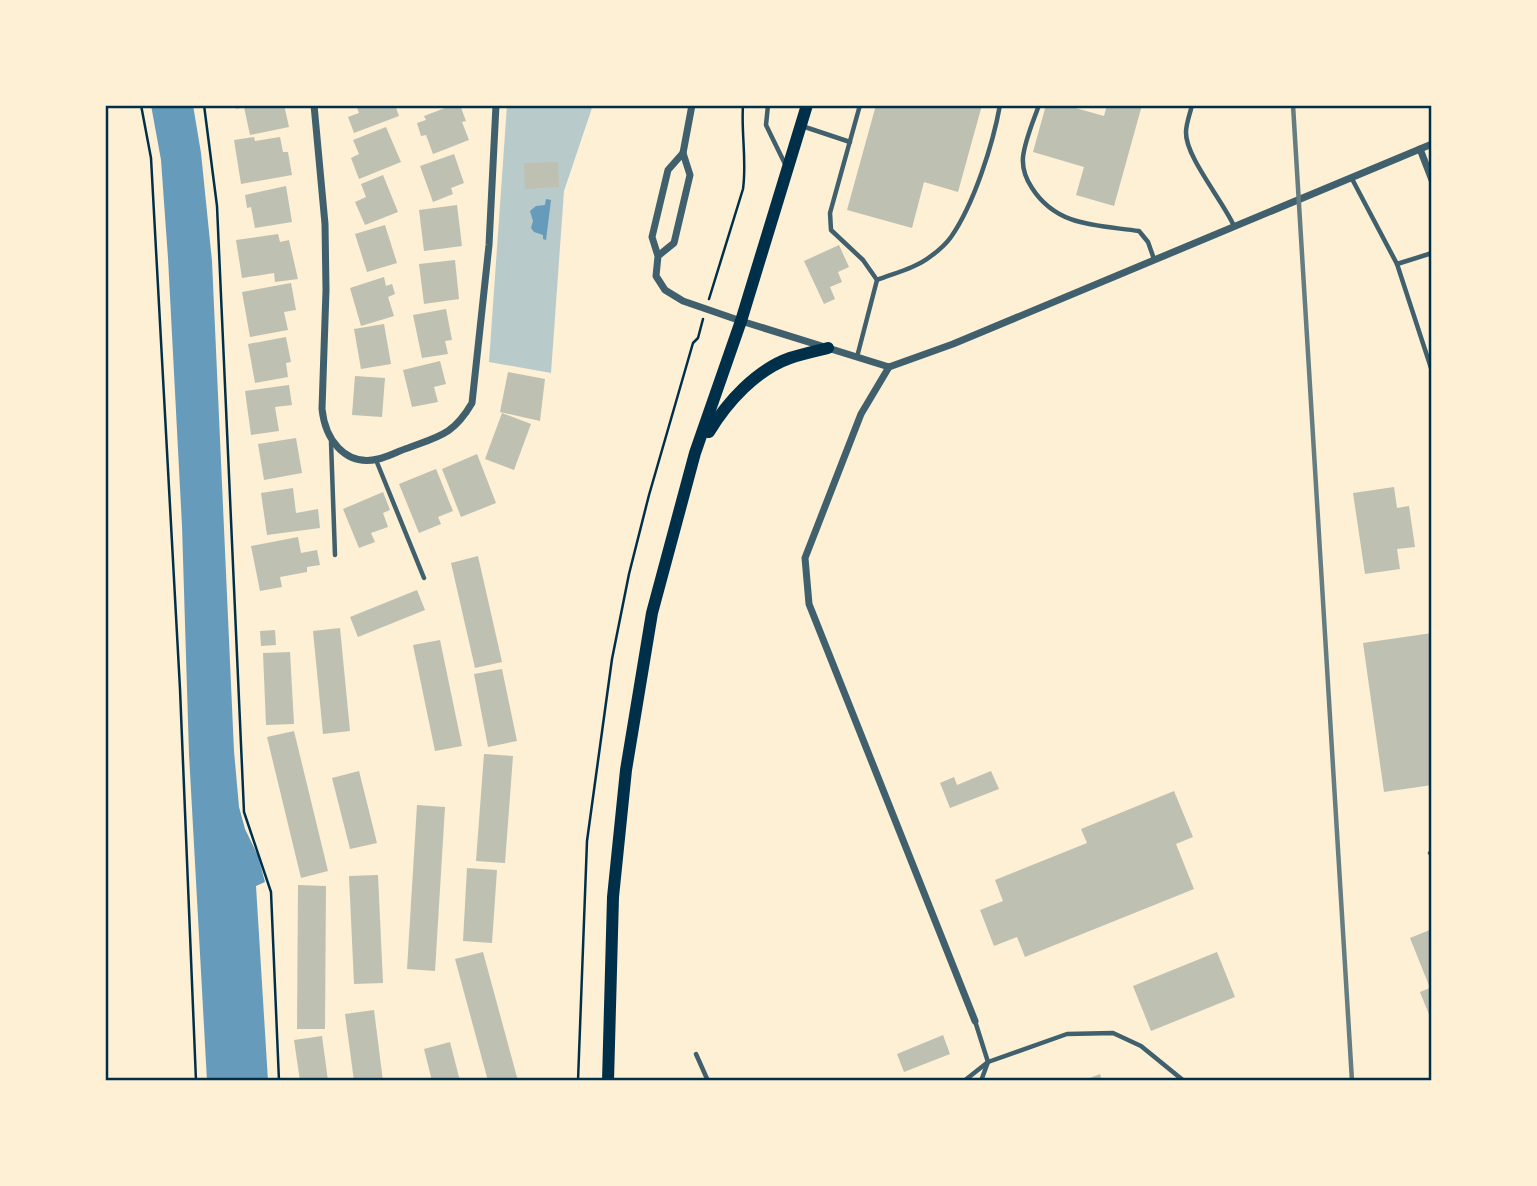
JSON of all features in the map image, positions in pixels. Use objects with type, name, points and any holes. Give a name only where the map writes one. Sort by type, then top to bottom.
[{"type":"main road","points":[[608,1081],[613,897],[626,770],[652,613],[695,453],[741,321],[807,105]]},
{"type":"main road","points":[[695,453],[723,409],[750,383],[788,359],[828,348]]},
{"type":"street","points":[[314,105],[326,224],[322,409],[324,427],[331,442],[344,453],[357,459],[376,460],[447,433],[462,421],[472,403],[489,245],[496,105]]},
{"type":"street","points":[[658,256],[674,243],[690,175],[683,153],[692,105]]},
{"type":"street","points":[[683,153],[668,170],[652,237],[658,256],[656,276],[665,290],[683,301],[741,321],[889,367],[953,344],[1432,144]]},
{"type":"street","points":[[1420,149],[1432,180]]},
{"type":"street","points":[[889,367],[861,414],[805,558],[808,604],[975,1021]]},
{"type":"lane","points":[[768,105],[766,125],[787,169]]},
{"type":"lane","points":[[857,357],[877,280],[863,260],[831,230],[830,213],[860,105]]},
{"type":"lane","points":[[877,280],[913,267],[930,257],[950,238],[967,206],[994,136],[1000,105]]},
{"type":"lane","points":[[1039,105],[1023,158],[1023,171],[1041,200],[1053,212],[1068,219],[1139,231],[1148,242],[1154,259]]},
{"type":"lane","points":[[1192,105],[1186,134],[1191,154],[1226,208],[1234,226]]},
{"type":"lane","points":[[801,126],[850,142]]},
{"type":"lane","points":[[1351,177],[1397,264],[1432,371]]},
{"type":"lane","points":[[1397,264],[1432,253]]},
{"type":"lane","points":[[331,442],[335,555]]},
{"type":"lane","points":[[376,460],[424,578]]},
{"type":"lane","points":[[975,1021],[988,1062],[981,1081]]},
{"type":"lane","points":[[964,1081],[988,1062],[1067,1034],[1113,1033],[1141,1046],[1184,1081]]},
{"type":"lane","points":[[696,1054],[708,1081]]},
{"type":"path","points":[[141,105],[153,185],[180,689],[196,1081]]},
{"type":"path","points":[[204,105],[217,205],[238,729],[244,812],[271,892],[279,1081]]},
{"type":"path","points":[[714,285],[746,173],[743,105]]},
{"type":"path","points":[[578,1081],[587,841],[612,659],[628,575],[649,495],[693,343],[698,338]]},
{"type":"shaded area","points":[[507,105],[593,105],[564,191],[551,373],[489,362]]},
{"type":"water","points":[[151,105],[193,105],[201,153],[212,261],[234,751],[239,807],[265,882],[256,886],[268,1081],[207,1081],[189,754],[182,526],[168,258],[161,160]]},
{"type":"water","points":[[546,199],[551,200],[546,240],[531,228],[533,221],[530,211],[536,206],[545,205]]},
{"type":"building","points":[[235,105],[284,105],[289,127],[250,135],[244,107],[236,109]]},
{"type":"building","points":[[356,105],[395,105],[399,116],[354,133],[348,117],[359,113]]},
{"type":"building","points":[[460,105],[466,121],[462,122],[469,140],[433,154],[426,135],[421,136],[417,123],[426,120],[424,116]]},
{"type":"building","points":[[876,105],[982,105],[958,192],[924,182],[912,228],[847,210]]},
{"type":"building","points":[[1046,105],[1065,105],[1104,116],[1107,105],[1142,105],[1114,206],[1076,195],[1084,167],[1033,152]]},
{"type":"building","points":[[386,127],[401,162],[359,179],[351,158],[359,154],[353,140]]},
{"type":"building","points":[[254,137],[255,141],[280,137],[283,152],[288,152],[292,175],[241,184],[234,140]]},
{"type":"building","points":[[454,154],[464,183],[451,188],[453,194],[433,202],[420,166]]},
{"type":"building","points":[[558,162],[559,187],[525,189],[524,163]]},
{"type":"building","points":[[383,175],[398,212],[365,225],[355,202],[366,197],[361,184]]},
{"type":"building","points":[[286,186],[292,222],[255,228],[251,207],[247,208],[245,195]]},
{"type":"building","points":[[457,205],[462,246],[424,251],[419,210]]},
{"type":"building","points":[[385,225],[397,263],[367,272],[355,234]]},
{"type":"building","points":[[278,234],[280,242],[289,240],[298,279],[275,282],[274,273],[242,278],[236,240]]},
{"type":"building","points":[[839,245],[849,267],[838,272],[842,282],[830,287],[835,299],[824,304],[804,261]]},
{"type":"building","points":[[455,260],[459,299],[424,304],[419,264]]},
{"type":"building","points":[[384,277],[386,286],[392,284],[395,294],[388,297],[394,316],[361,326],[350,288]]},
{"type":"building","points":[[291,283],[296,310],[284,312],[288,330],[250,337],[242,292]]},
{"type":"building","points":[[446,309],[452,340],[445,341],[448,354],[422,358],[413,315]]},
{"type":"building","points":[[384,324],[391,364],[361,369],[354,329]]},
{"type":"building","points":[[286,337],[291,362],[286,363],[288,377],[255,383],[248,344]]},
{"type":"building","points":[[440,361],[446,384],[434,387],[438,402],[412,407],[403,370]]},
{"type":"building","points":[[508,372],[545,379],[540,421],[500,412]]},
{"type":"building","points":[[355,376],[385,378],[382,417],[352,415]]},
{"type":"building","points":[[289,385],[292,405],[275,407],[279,431],[251,435],[245,391]]},
{"type":"building","points":[[502,413],[531,424],[514,470],[485,459]]},
{"type":"building","points":[[296,438],[302,473],[264,480],[258,444]]},
{"type":"building","points":[[477,454],[496,503],[461,517],[442,469]]},
{"type":"building","points":[[436,469],[453,511],[438,517],[441,524],[419,533],[399,484]]},
{"type":"building","points":[[1394,487],[1397,508],[1409,506],[1415,547],[1397,549],[1400,569],[1365,574],[1353,493]]},
{"type":"building","points":[[293,488],[296,513],[318,509],[320,528],[267,535],[261,493]]},
{"type":"building","points":[[383,492],[390,510],[383,513],[388,527],[371,533],[375,542],[359,548],[343,509]]},
{"type":"building","points":[[298,537],[301,553],[317,550],[320,565],[307,567],[307,572],[280,577],[282,587],[260,591],[251,546]]},
{"type":"building","points":[[478,556],[502,662],[475,668],[451,563]]},
{"type":"building","points":[[417,590],[425,610],[358,637],[350,617]]},
{"type":"building","points":[[340,628],[350,731],[323,734],[313,631]]},
{"type":"building","points":[[275,630],[276,645],[261,646],[260,631]]},
{"type":"building","points":[[1432,633],[1432,785],[1384,792],[1363,643]]},
{"type":"building","points":[[440,640],[462,746],[435,751],[413,645]]},
{"type":"building","points":[[290,652],[294,724],[266,725],[263,653]]},
{"type":"building","points":[[502,669],[517,741],[488,747],[474,674]]},
{"type":"building","points":[[294,731],[328,871],[301,878],[267,737]]},
{"type":"building","points":[[484,754],[513,756],[505,863],[476,861]]},
{"type":"building","points":[[359,771],[377,843],[350,849],[332,778]]},
{"type":"building","points":[[991,771],[999,789],[950,808],[940,783],[954,777],[957,785]]},
{"type":"building","points":[[1174,791],[1193,837],[1176,844],[1194,889],[1025,957],[1017,937],[994,946],[980,910],[1003,901],[995,880],[1087,843],[1081,829]]},
{"type":"building","points":[[417,805],[445,807],[435,971],[407,969]]},
{"type":"building","points":[[467,868],[497,870],[492,943],[463,941]]},
{"type":"building","points":[[378,875],[383,983],[354,984],[349,876]]},
{"type":"building","points":[[298,885],[326,886],[325,1029],[297,1029]]},
{"type":"building","points":[[1432,929],[1432,1022],[1420,992],[1430,988],[1410,938]]},
{"type":"building","points":[[483,952],[518,1081],[488,1081],[455,959]]},
{"type":"building","points":[[1217,952],[1235,997],[1151,1031],[1133,986]]},
{"type":"building","points":[[374,1010],[383,1081],[354,1081],[345,1014]]},
{"type":"building","points":[[943,1035],[950,1054],[904,1072],[897,1054]]},
{"type":"building","points":[[322,1036],[328,1081],[300,1081],[294,1040]]},
{"type":"building","points":[[450,1042],[460,1081],[432,1081],[424,1049]]},
{"type":"building","points":[[1100,1074],[1102,1081],[1082,1081]]},
{"type":"railway","points":[[1293,105],[1352,1081]]}]
